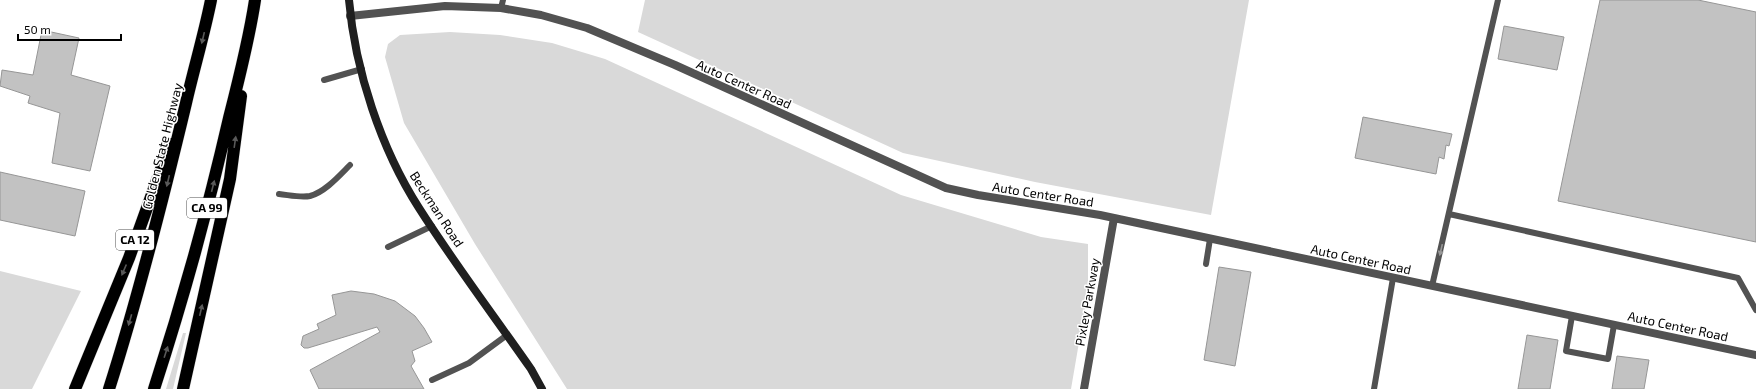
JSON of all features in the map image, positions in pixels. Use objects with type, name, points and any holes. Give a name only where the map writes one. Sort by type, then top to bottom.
[{"type":"highway","name":"Golden State Highway","points":[[108,389],[125,338],[164,198],[203,40],[211,0]]},
{"type":"highway","name":"CA 99","points":[[154,389],[174,329],[198,242],[256,0]]},
{"type":"highway","points":[[183,389],[230,179],[251,24]]},
{"type":"highway","name":"CA 12","points":[[75,389],[129,258],[190,88]]},
{"type":"street","name":"Beckman Road","points":[[349,0],[350,16],[362,69],[380,130],[399,172],[418,207],[531,369],[542,389]]},
{"type":"street","name":"Auto Center Road","points":[[350,16],[445,6],[502,4],[587,28],[682,68],[946,188],[978,195],[1114,218],[1756,355]]},
{"type":"street","name":"Pixley Parkway","points":[[1084,389],[1114,218]]},
{"type":"lane","points":[[1432,286],[1498,0]]},
{"type":"lane","points":[[324,80],[362,69]]},
{"type":"lane","points":[[279,194],[309,196],[315,194],[330,184],[350,165]]},
{"type":"lane","points":[[1449,214],[1738,278],[1756,310]]},
{"type":"lane","points":[[388,248],[432,226]]},
{"type":"lane","points":[[1206,264],[1210,239]]},
{"type":"lane","points":[[1374,389],[1393,278]]},
{"type":"lane","points":[[1572,316],[1566,351],[1608,359],[1614,325]]},
{"type":"lane","points":[[432,380],[469,363],[507,335]]},
{"type":"shaded area","points":[[645,0],[1249,0],[1211,215],[1035,182],[903,153],[638,32]]},
{"type":"shaded area","points":[[450,32],[500,35],[552,43],[605,59],[901,195],[1041,237],[1088,244],[1088,290],[1071,389],[567,389],[475,244],[404,123],[385,57],[388,44],[400,35]]},
{"type":"shaded area","points":[[0,271],[81,291],[32,389],[0,389]]},
{"type":"shaded area","points":[[183,333],[186,333],[173,389],[166,389]]},
{"type":"building","points":[[1600,0],[1698,0],[1756,12],[1756,242],[1558,201]]},
{"type":"building","points":[[1504,26],[1564,37],[1557,70],[1498,59]]},
{"type":"building","points":[[42,30],[79,38],[71,75],[110,86],[90,171],[52,163],[60,113],[28,103],[30,96],[0,86],[2,70],[33,75]]},
{"type":"building","points":[[1363,117],[1452,134],[1449,146],[1446,145],[1444,159],[1439,157],[1436,174],[1355,158]]},
{"type":"building","points":[[0,172],[85,191],[75,236],[0,220]]},
{"type":"building","points":[[1219,267],[1251,272],[1235,366],[1204,360]]},
{"type":"building","points":[[351,291],[374,294],[395,301],[415,316],[424,328],[432,342],[412,351],[415,361],[411,366],[424,389],[319,389],[310,370],[380,332],[377,327],[308,348],[304,348],[301,345],[303,336],[319,329],[317,324],[336,315],[332,295]]},
{"type":"building","points":[[1527,335],[1558,340],[1550,389],[1518,389]]},
{"type":"building","points":[[1617,356],[1649,360],[1644,389],[1612,389]]}]
